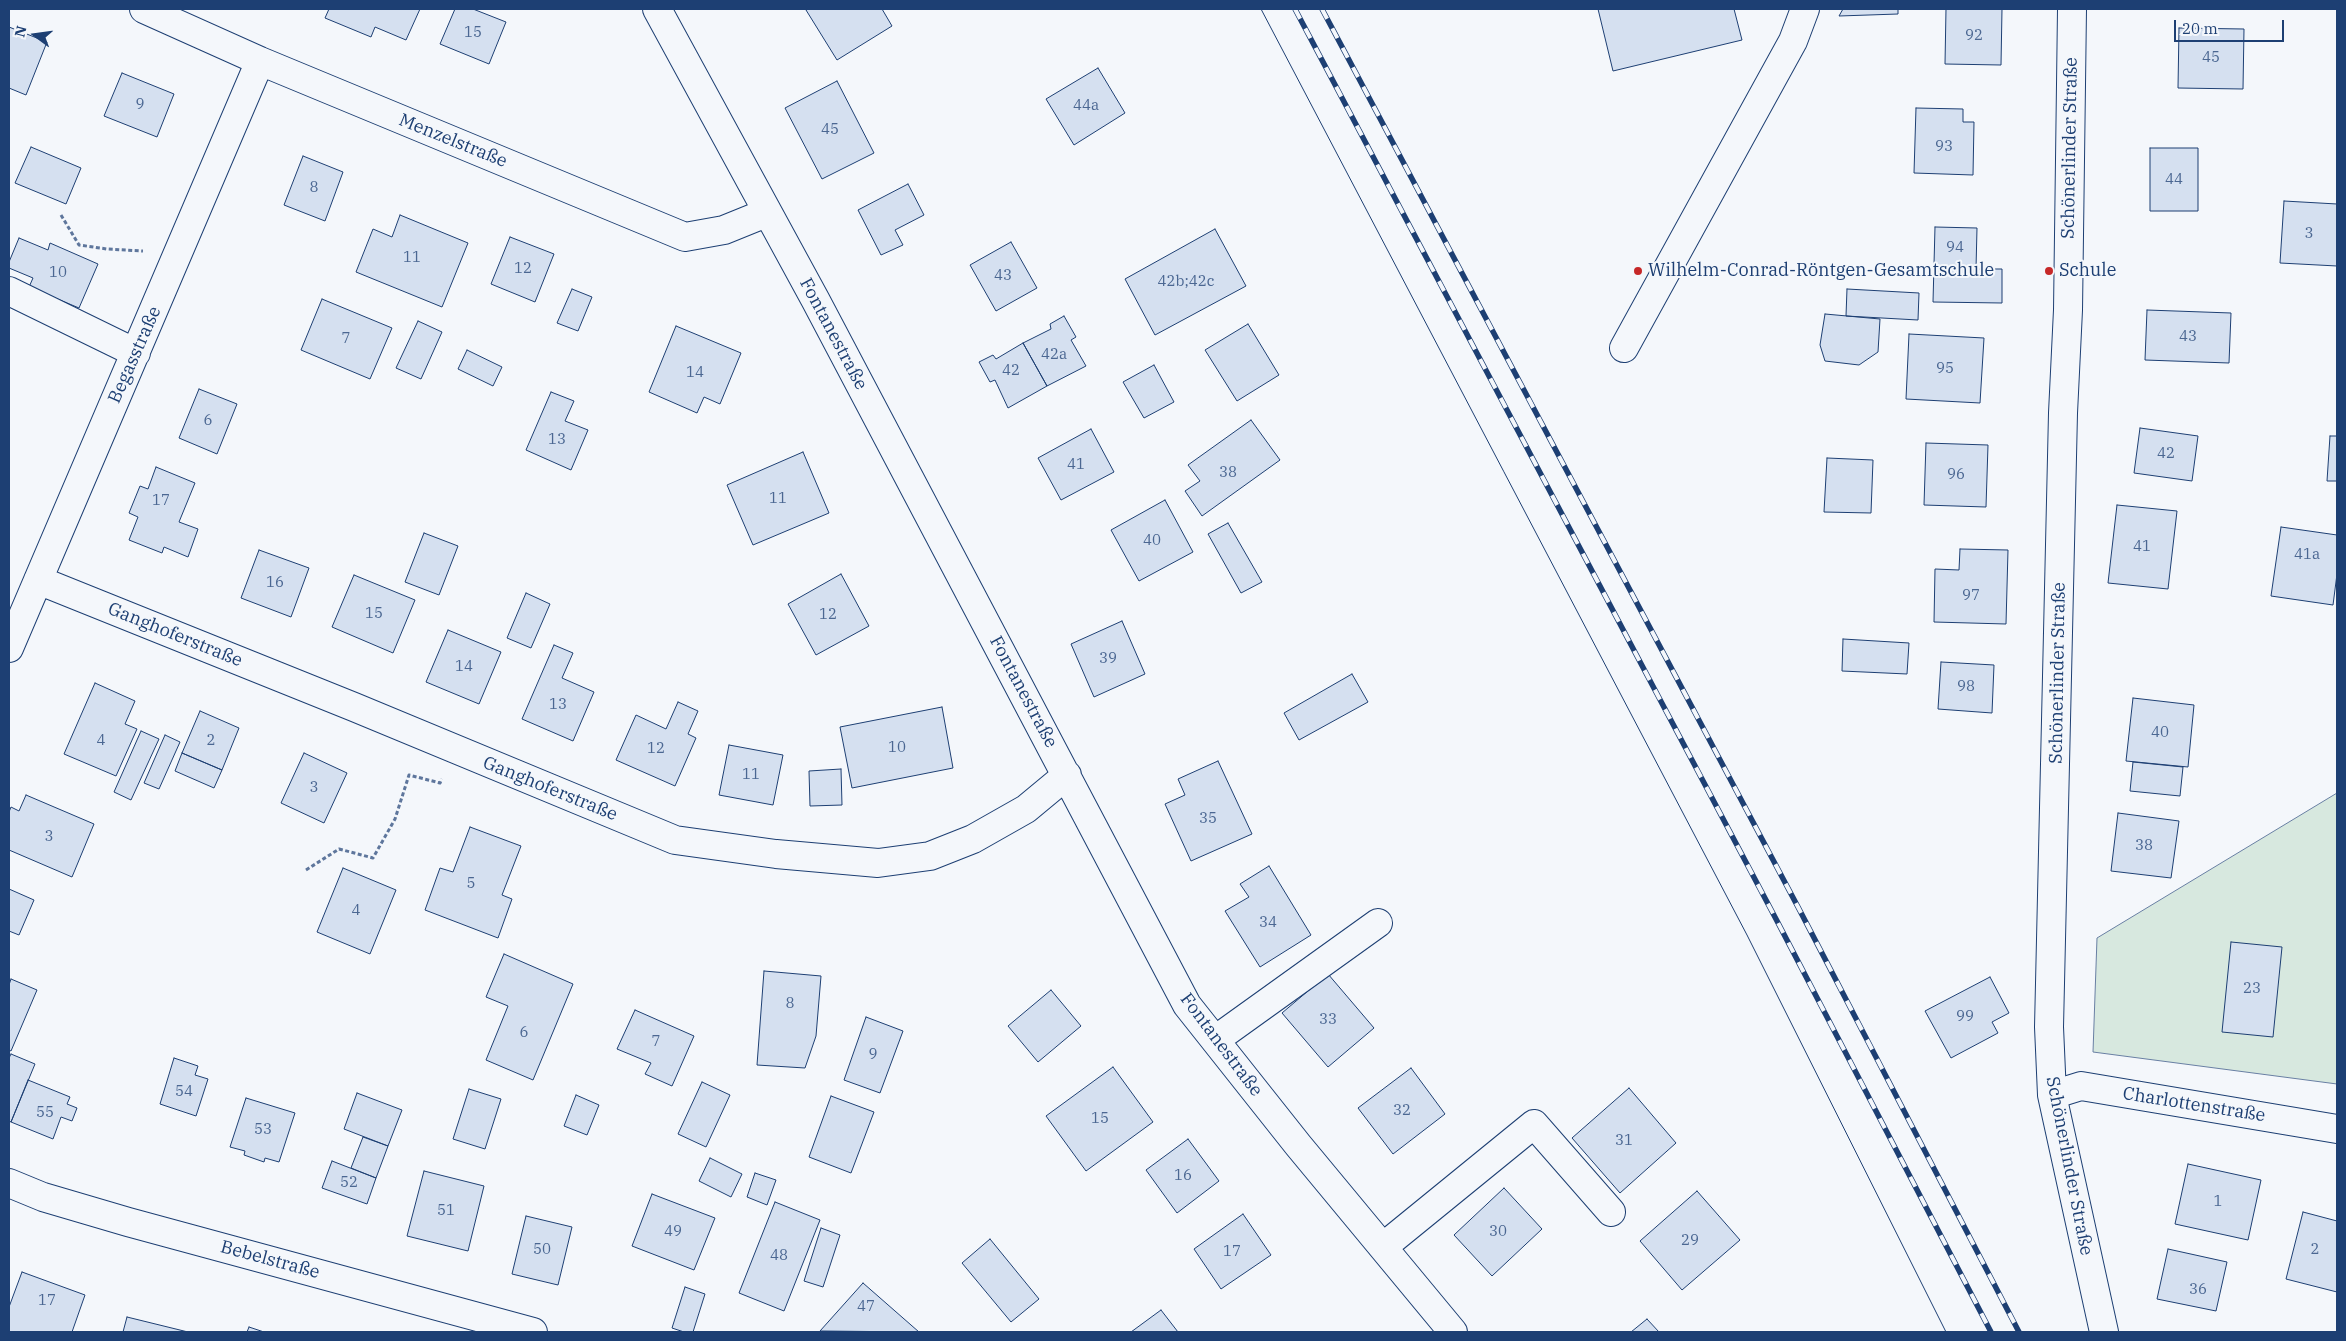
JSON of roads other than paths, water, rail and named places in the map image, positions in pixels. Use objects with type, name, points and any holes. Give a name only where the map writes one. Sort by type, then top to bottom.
[{"type":"street","name":"Menzelstraße","points":[[144,9],[260,61],[685,237],[724,230],[766,213]]},
{"type":"street","name":"Fontanestraße","points":[[657,9],[766,213],[816,301],[1188,1004],[1298,1145],[1453,1332]]},
{"type":"street","points":[[1624,348],[1793,41],[1805,9]]},
{"type":"street","name":"Schönerlinder Straße","points":[[2072,9],[2068,310],[2063,413],[2049,1027],[2052,1095],[2104,1332]]},
{"type":"street","name":"Begasstraße","points":[[9,648],[260,61]]},
{"type":"street","points":[[9,291],[136,353]]},
{"type":"street","name":"Ganghoferstraße","points":[[38,580],[675,840],[776,854],[878,862],[930,856],[973,839],[1026,809],[1067,775]]},
{"type":"street","points":[[1215,1040],[1378,923]]},
{"type":"street","name":"Charlottenstraße","points":[[2052,1095],[2081,1086],[2337,1128]]},
{"type":"street","points":[[1383,1248],[1534,1124],[1611,1212]]},
{"type":"street","name":"Bebelstraße","points":[[9,1183],[43,1197],[128,1222],[525,1331]]},
{"type":"tram line","points":[[1261,9],[1747,935],[1946,1332]]},
{"type":"railway","points":[[1295,9],[1776,919],[1991,1332]]},
{"type":"railway","points":[[1322,9],[1798,907],[2019,1332]]},
{"type":"place","name":"Wilhelm-Conrad-Röntgen-Gesamtschule","points":[[1638,271]]},
{"type":"place","name":"Schule","points":[[2049,271]]}]
